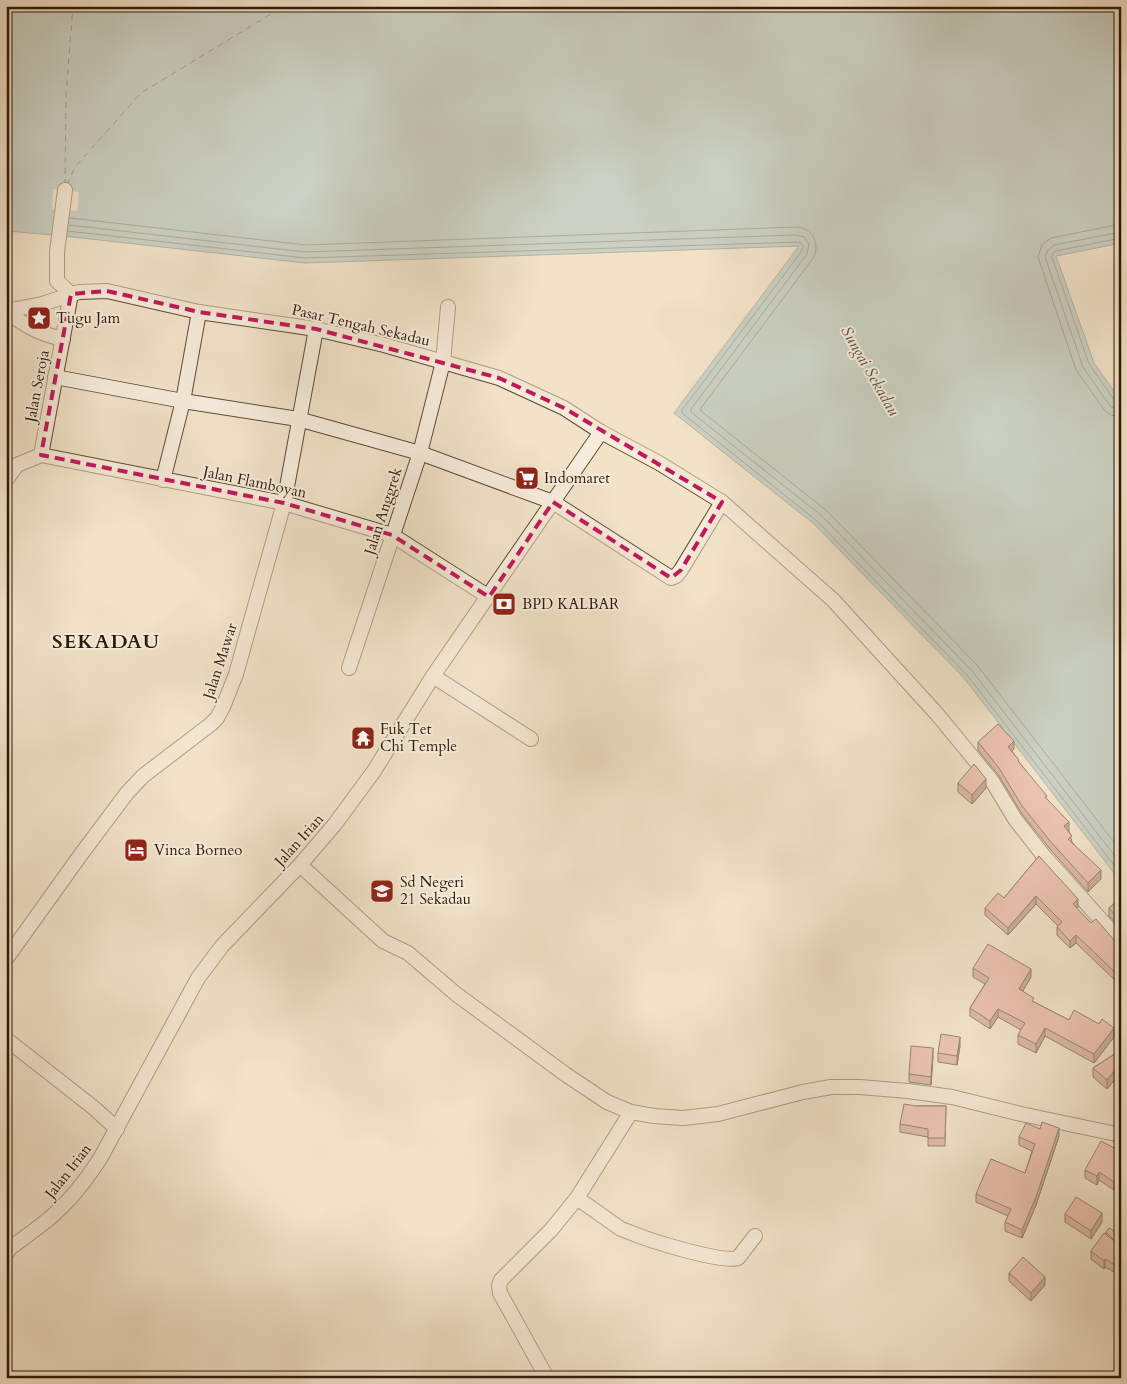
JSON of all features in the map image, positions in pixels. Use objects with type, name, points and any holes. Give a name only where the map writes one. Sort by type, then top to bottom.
[{"type":"street","points":[[65,190],[57,252],[57,281],[71,294]]},
{"type":"street","name":"Pasar Tengah Sekadau","points":[[6,311],[34,306],[71,294],[91,290],[107,291],[199,312],[316,329],[384,345],[499,378],[564,408],[601,432],[659,463],[722,502],[833,600],[897,668],[974,759],[992,781],[1015,819],[1043,855],[1121,942]]},
{"type":"street","name":"Jalan Seroja","points":[[41,455],[71,294]]},
{"type":"street","name":"Jalan Anggrek","points":[[349,668],[420,453],[443,362],[448,307]]},
{"type":"street","points":[[6,311],[32,329],[45,335],[63,339]]},
{"type":"street","points":[[164,480],[184,401],[199,312]]},
{"type":"street","name":"Jalan Mawar","points":[[6,959],[127,793],[143,776],[217,718],[223,707],[236,674],[284,503],[316,329]]},
{"type":"street","points":[[55,376],[184,401],[298,419],[420,453],[554,502],[671,578],[676,576],[681,570],[722,502]]},
{"type":"street","name":"Jalan Irian","points":[[8,1249],[52,1217],[72,1197],[101,1157],[208,962],[336,824],[374,771],[434,676],[601,432]]},
{"type":"street","points":[[6,480],[17,465],[41,455]]},
{"type":"street","name":"Jalan Flamboyan","points":[[41,455],[284,503],[392,535],[489,597]]},
{"type":"street","points":[[434,676],[531,739]]},
{"type":"street","points":[[300,865],[382,942],[408,953],[456,994],[565,1074],[608,1102],[631,1112],[683,1118],[718,1114],[831,1087],[860,1087],[908,1090],[952,1097],[1121,1135]]},
{"type":"street","points":[[6,1039],[94,1108],[117,1129]]},
{"type":"street","points":[[546,1378],[500,1293],[499,1286],[501,1280],[551,1230],[577,1198],[631,1112]]},
{"type":"street","points":[[577,1198],[629,1232],[709,1256],[738,1258],[755,1236]]},
{"type":"highlighted area","points":[[107,291],[199,312],[316,329],[499,378],[564,408],[722,502],[681,570],[671,578],[553,502],[489,597],[392,535],[284,503],[41,455],[71,294]]},
{"type":"water","name":"Sungai Sekadau","points":[[6,6],[1121,6],[1121,243],[1056,256],[1094,363],[1121,401],[1121,882],[964,678],[814,524],[674,413],[799,246],[305,263],[6,231]]},
{"type":"pier","points":[[53,189],[79,192],[77,211],[52,209]]},
{"type":"building","points":[[998,724],[1014,741],[1008,747],[1018,761],[1047,796],[1045,797],[1069,822],[1064,826],[1072,836],[1068,839],[1101,870],[1088,883],[1050,841],[1022,806],[999,768],[978,742]]},
{"type":"building","points":[[974,764],[986,779],[972,795],[958,783]]},
{"type":"building","points":[[1039,856],[1078,899],[1073,904],[1091,923],[1096,919],[1114,940],[1119,943],[1121,942],[1121,978],[1076,935],[1070,941],[1057,927],[1062,922],[1036,896],[1008,928],[985,908],[998,893],[1004,898]]},
{"type":"building","points":[[1121,898],[1121,922],[1109,908]]},
{"type":"building","points":[[988,944],[1031,969],[1019,989],[1034,998],[1032,1001],[1069,1020],[1074,1010],[1099,1024],[1102,1019],[1114,1028],[1094,1054],[1045,1028],[1036,1044],[1018,1035],[1025,1023],[998,1009],[990,1021],[970,1008],[989,978],[973,968]]},
{"type":"building","points":[[941,1034],[960,1037],[957,1056],[938,1053]]},
{"type":"building","points":[[911,1046],[933,1048],[931,1077],[909,1074]]},
{"type":"building","points":[[1121,1050],[1121,1063],[1107,1080],[1093,1068]]},
{"type":"building","points":[[904,1104],[946,1106],[945,1138],[928,1138],[928,1129],[900,1124]]},
{"type":"building","points":[[1042,1122],[1059,1128],[1036,1197],[1022,1230],[1005,1222],[1011,1209],[976,1194],[991,1159],[1025,1173],[1035,1144],[1019,1137],[1026,1123],[1040,1129]]},
{"type":"building","points":[[1101,1141],[1118,1150],[1119,1148],[1121,1149],[1121,1173],[1114,1182],[1099,1172],[1097,1176],[1085,1170]]},
{"type":"building","points":[[1076,1197],[1102,1213],[1091,1231],[1065,1214]]},
{"type":"building","points":[[1109,1228],[1121,1235],[1121,1269],[1105,1259],[1104,1261],[1091,1251],[1104,1233],[1116,1242],[1106,1232]]},
{"type":"building","points":[[1023,1257],[1045,1277],[1031,1293],[1009,1273]]},
{"type":"ferry route","points":[[65,185],[66,95],[73,6]]},
{"type":"ferry route","points":[[67,185],[75,167],[141,93],[284,6]]},
{"type":"place","name":"Tugu Jam","points":[[39,318]]},
{"type":"place","name":"Indomaret","points":[[527,478]]},
{"type":"place","name":"BPD KALBAR","points":[[504,604]]},
{"type":"place","name":"Fuk Tet Chi Temple","points":[[363,738]]},
{"type":"place","name":"Vinca Borneo","points":[[136,850]]},
{"type":"place","name":"Sd Negeri 21 Sekadau","points":[[382,891]]},
{"type":"district","name":"SEKADAU","points":[[106,641]]}]
